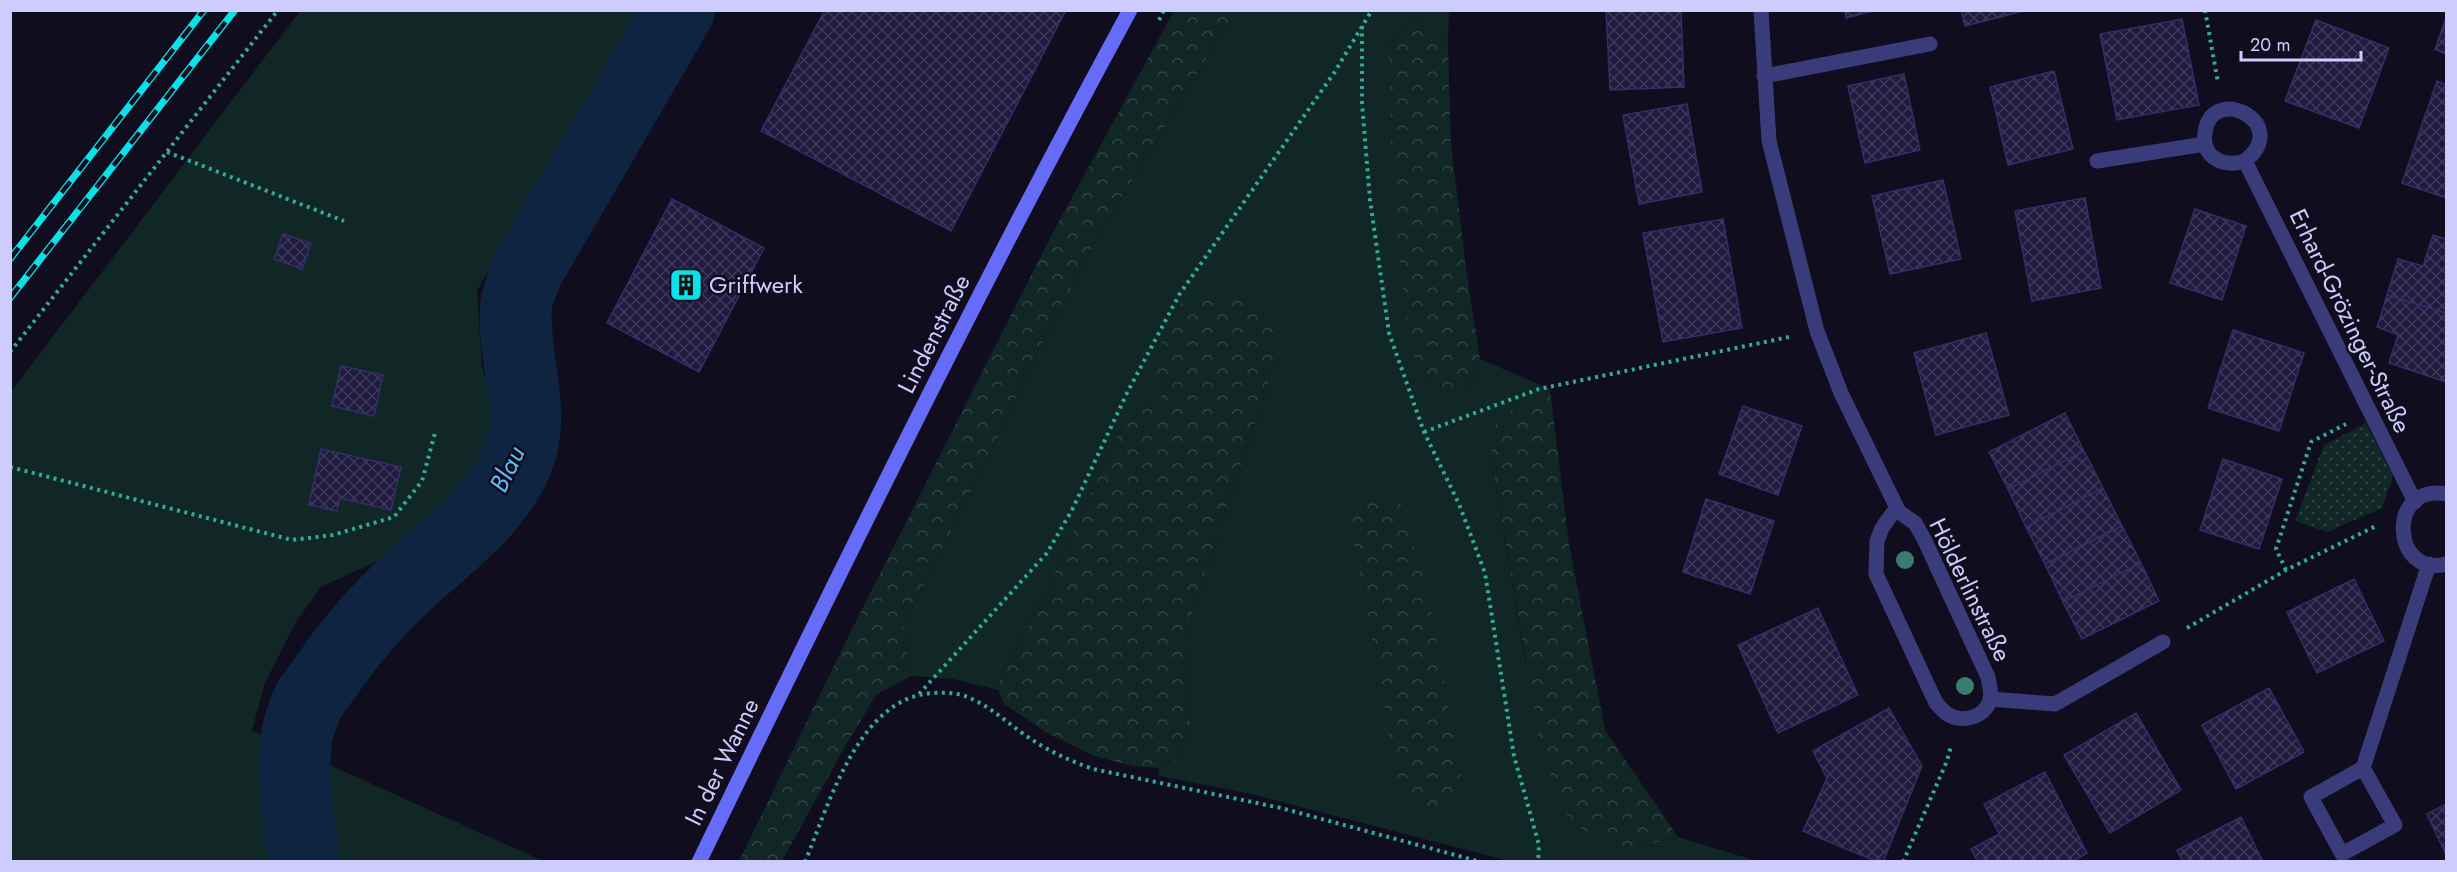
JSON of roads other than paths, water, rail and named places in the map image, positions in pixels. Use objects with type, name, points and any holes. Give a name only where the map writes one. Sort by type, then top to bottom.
[{"type":"street","name":"Lindenstraße","points":[[786,683],[869,511],[1048,161],[1130,10]]},
{"type":"street","name":"Hölderlinstraße","points":[[1761,10],[1769,141],[1817,331],[1841,393],[1899,512],[1915,523],[1924,539],[1988,676],[1990,699],[1986,708],[1977,715],[1957,719],[1947,714],[1936,702],[1876,574],[1875,559],[1882,528],[1892,514],[1899,512]]},
{"type":"street","points":[[1764,76],[1930,44]]},
{"type":"street","points":[[2223,110],[2239,110],[2250,115],[2258,128],[2257,148],[2245,161],[2227,164],[2218,161],[2208,151],[2205,144],[2205,128],[2223,110]]},
{"type":"street","points":[[2097,161],[2205,144]]},
{"type":"street","name":"Erhard-Grözinger-Straße","points":[[2245,161],[2370,410],[2410,507]]},
{"type":"street","points":[[2446,494],[2425,495],[2410,507],[2402,522],[2404,543],[2419,560],[2429,564],[2446,564]]},
{"type":"street","points":[[2363,768],[2396,825],[2342,854],[2311,797],[2363,768],[2429,564]]},
{"type":"street","points":[[1990,699],[2055,704],[2163,642]]},
{"type":"street","name":"In der Wanne","points":[[699,861],[786,683]]},
{"type":"waterway","name":"Blau","points":[[304,862],[297,807],[295,747],[307,704],[373,617],[400,589],[479,517],[509,476],[523,442],[525,423],[525,404],[517,347],[516,304],[526,273],[679,10]]},
{"type":"railway","points":[[10,259],[204,10]]},
{"type":"railway","points":[[10,298],[235,10]]},
{"type":"place","name":"Griffwerk","points":[[686,285]]}]
